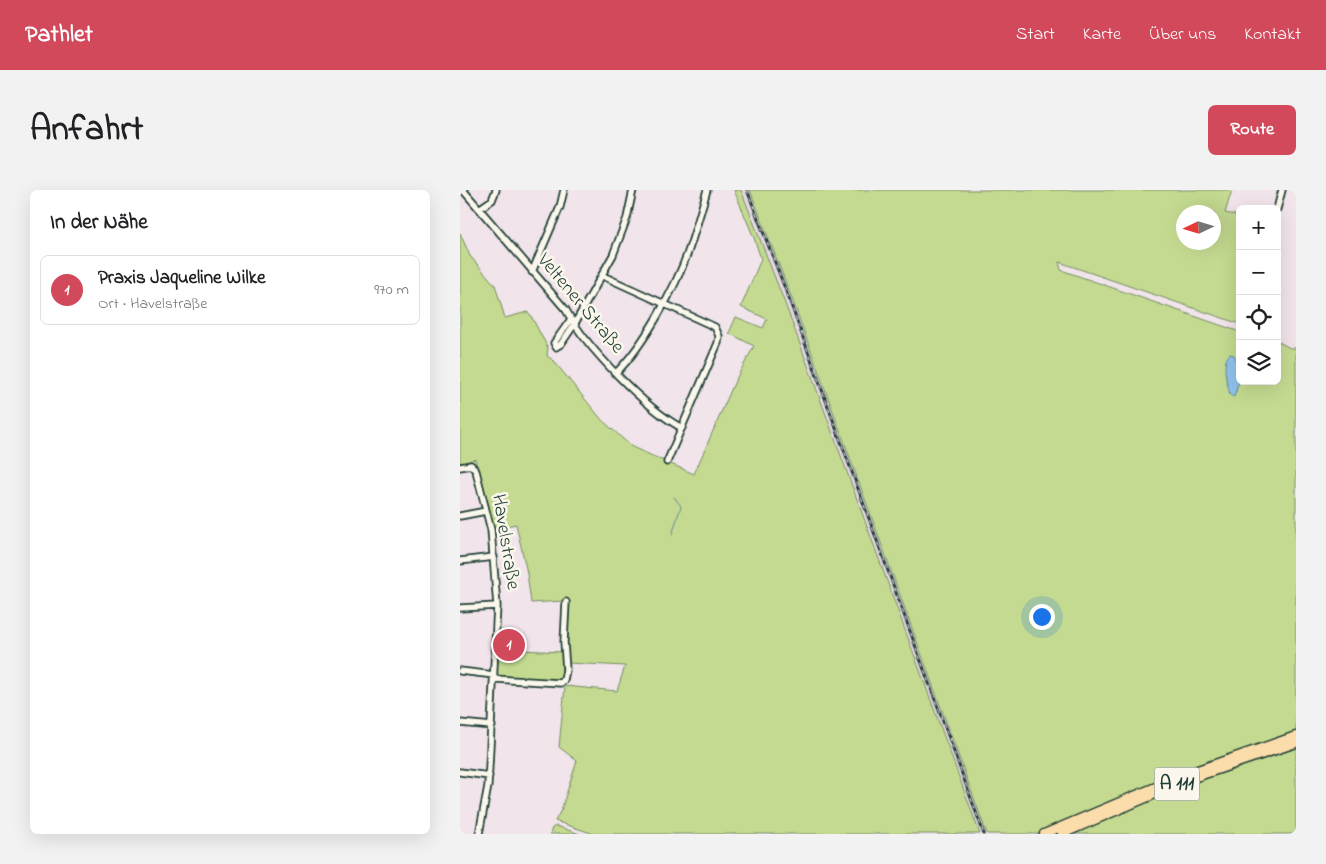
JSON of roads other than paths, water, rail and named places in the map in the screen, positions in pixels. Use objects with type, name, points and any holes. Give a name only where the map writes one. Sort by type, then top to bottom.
[{"type":"highway","name":"A 111","points":[[1044,834],[1189,773],[1296,736]]},
{"type":"highway","name":"A 111","points":[[1062,834],[1190,779],[1296,743]]},
{"type":"street","name":"Veltener Straße","points":[[463,190],[566,310],[574,325],[616,373],[669,421],[682,428]]},
{"type":"street","points":[[480,209],[492,200],[496,190]]},
{"type":"street","points":[[532,272],[560,207],[564,190]]},
{"type":"street","points":[[571,319],[554,342],[556,347],[561,344],[574,325],[603,276],[624,227],[633,190]]},
{"type":"street","points":[[616,373],[654,323],[665,303],[688,254],[707,190]]},
{"type":"street","points":[[1278,205],[1282,190]]},
{"type":"street","points":[[603,276],[715,327],[719,336],[718,343],[667,462]]},
{"type":"street","points":[[566,310],[578,312],[582,310]]},
{"type":"street","name":"Havelstraße","points":[[460,467],[472,465],[476,471],[491,530],[497,606],[488,792],[479,834]]},
{"type":"street","points":[[460,516],[486,512]]},
{"type":"street","points":[[460,561],[494,557]]},
{"type":"street","points":[[460,671],[494,677],[561,683],[564,680],[566,670],[564,642],[566,602]]},
{"type":"street","points":[[460,608],[497,606]]},
{"type":"street","points":[[460,723],[492,726]]},
{"type":"street","points":[[460,772],[489,776]]},
{"type":"water","points":[[1230,354],[1234,355],[1236,359],[1236,385],[1238,385],[1234,397],[1230,395],[1226,374],[1227,358]]},
{"type":"waterway","points":[[672,535],[681,506],[674,497]]},
{"type":"railway","points":[[747,190],[786,291],[984,834]]},
{"type":"place","name":"Praxis Jaqueline Wilke","points":[[509,645]]}]
